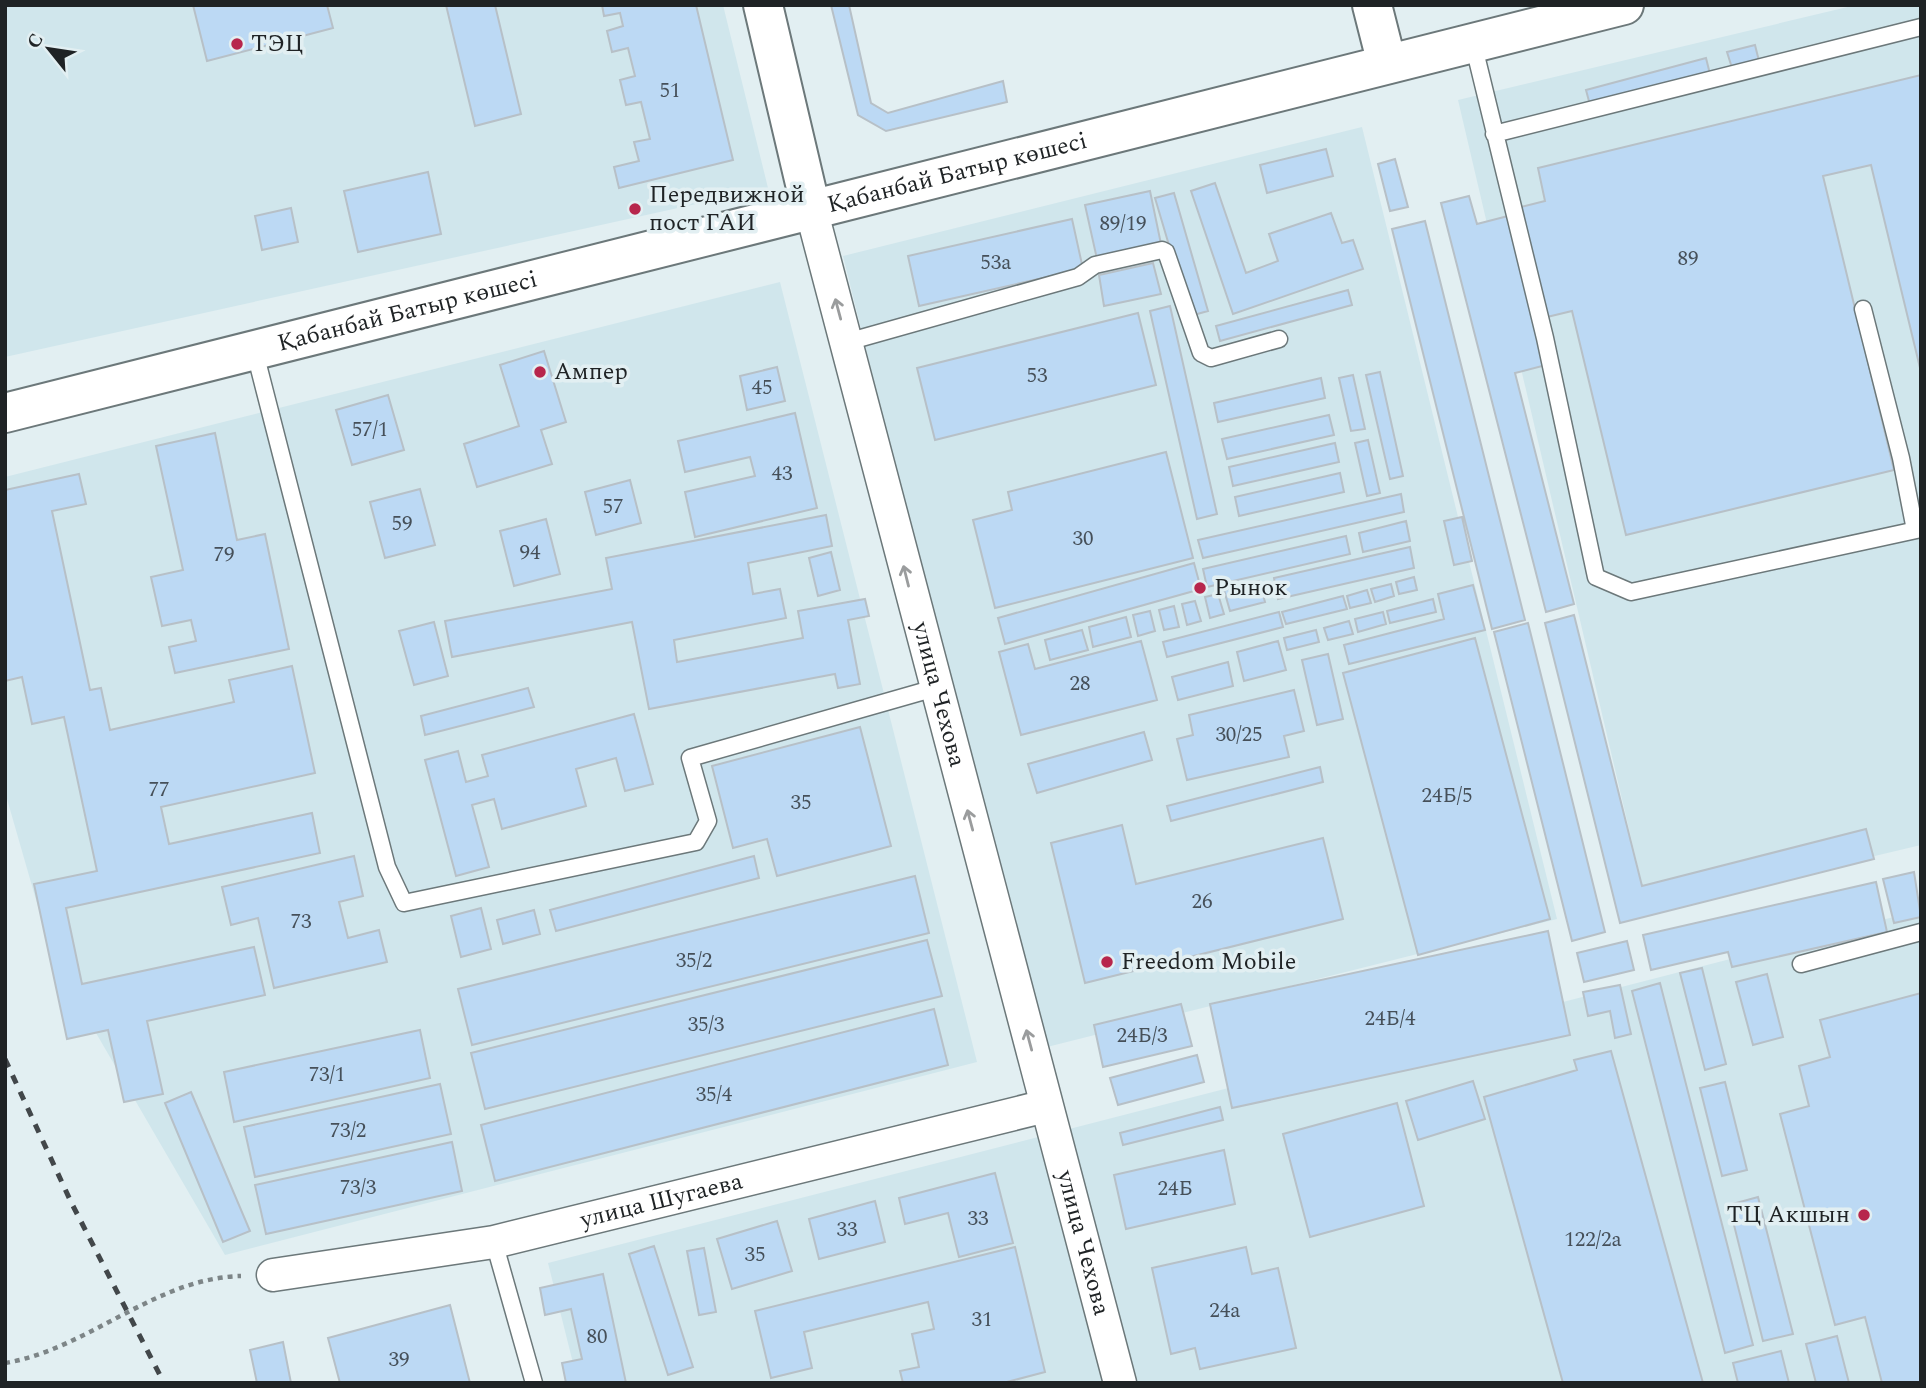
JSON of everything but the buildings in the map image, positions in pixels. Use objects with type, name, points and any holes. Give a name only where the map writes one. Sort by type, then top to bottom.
[{"type":"main road","name":"улица Чехова","points":[[763,5],[811,209]]},
{"type":"main road","points":[[1372,5],[1387,64]]},
{"type":"main road","name":"Қабанбай Батыр көшесі","points":[[5,413],[1624,5]]},
{"type":"street","name":"улица Чехова","points":[[811,209],[1120,1383]]},
{"type":"street","name":"улица Шугаева","points":[[274,1275],[494,1242],[1046,1106]]},
{"type":"lane","points":[[1494,134],[1921,27]]},
{"type":"lane","points":[[1473,43],[1545,338],[1596,578],[1631,592],[1918,529],[1863,309]]},
{"type":"lane","points":[[847,342],[1078,277],[1095,265],[1162,250],[1166,252],[1201,353],[1211,358],[1279,339]]},
{"type":"lane","points":[[254,349],[387,867],[404,903],[696,842],[708,821],[690,758],[935,688]]},
{"type":"lane","points":[[1801,964],[1921,932]]},
{"type":"lane","points":[[494,1242],[534,1383]]},
{"type":"path","points":[[5,1363],[55,1348],[158,1298],[203,1280],[274,1275]]},
{"type":"shaded area","points":[[5,5],[723,5],[768,188],[5,357]]},
{"type":"shaded area","points":[[1856,5],[1921,5],[1921,845],[1648,910],[1458,100]]},
{"type":"shaded area","name":"Рынок","points":[[1362,127],[1557,919],[1039,1049],[843,256]]},
{"type":"shaded area","points":[[780,282],[977,1062],[225,1255],[53,959],[5,792],[5,477]]},
{"type":"shaded area","points":[[1921,910],[1921,1383],[578,1383],[548,1263]]},
{"type":"railway","points":[[5,1059],[71,1202],[164,1383]]},
{"type":"place","name":"ТЭЦ","points":[[237,44]]},
{"type":"place","name":"Передвижной пост ГАИ","points":[[635,209]]},
{"type":"place","name":"Ампер","points":[[540,372]]},
{"type":"place","name":"Рынок","points":[[1200,588]]},
{"type":"place","name":"Freedom Mobile","points":[[1107,962]]},
{"type":"place","name":"ТЦ Акшын","points":[[1864,1215]]}]
